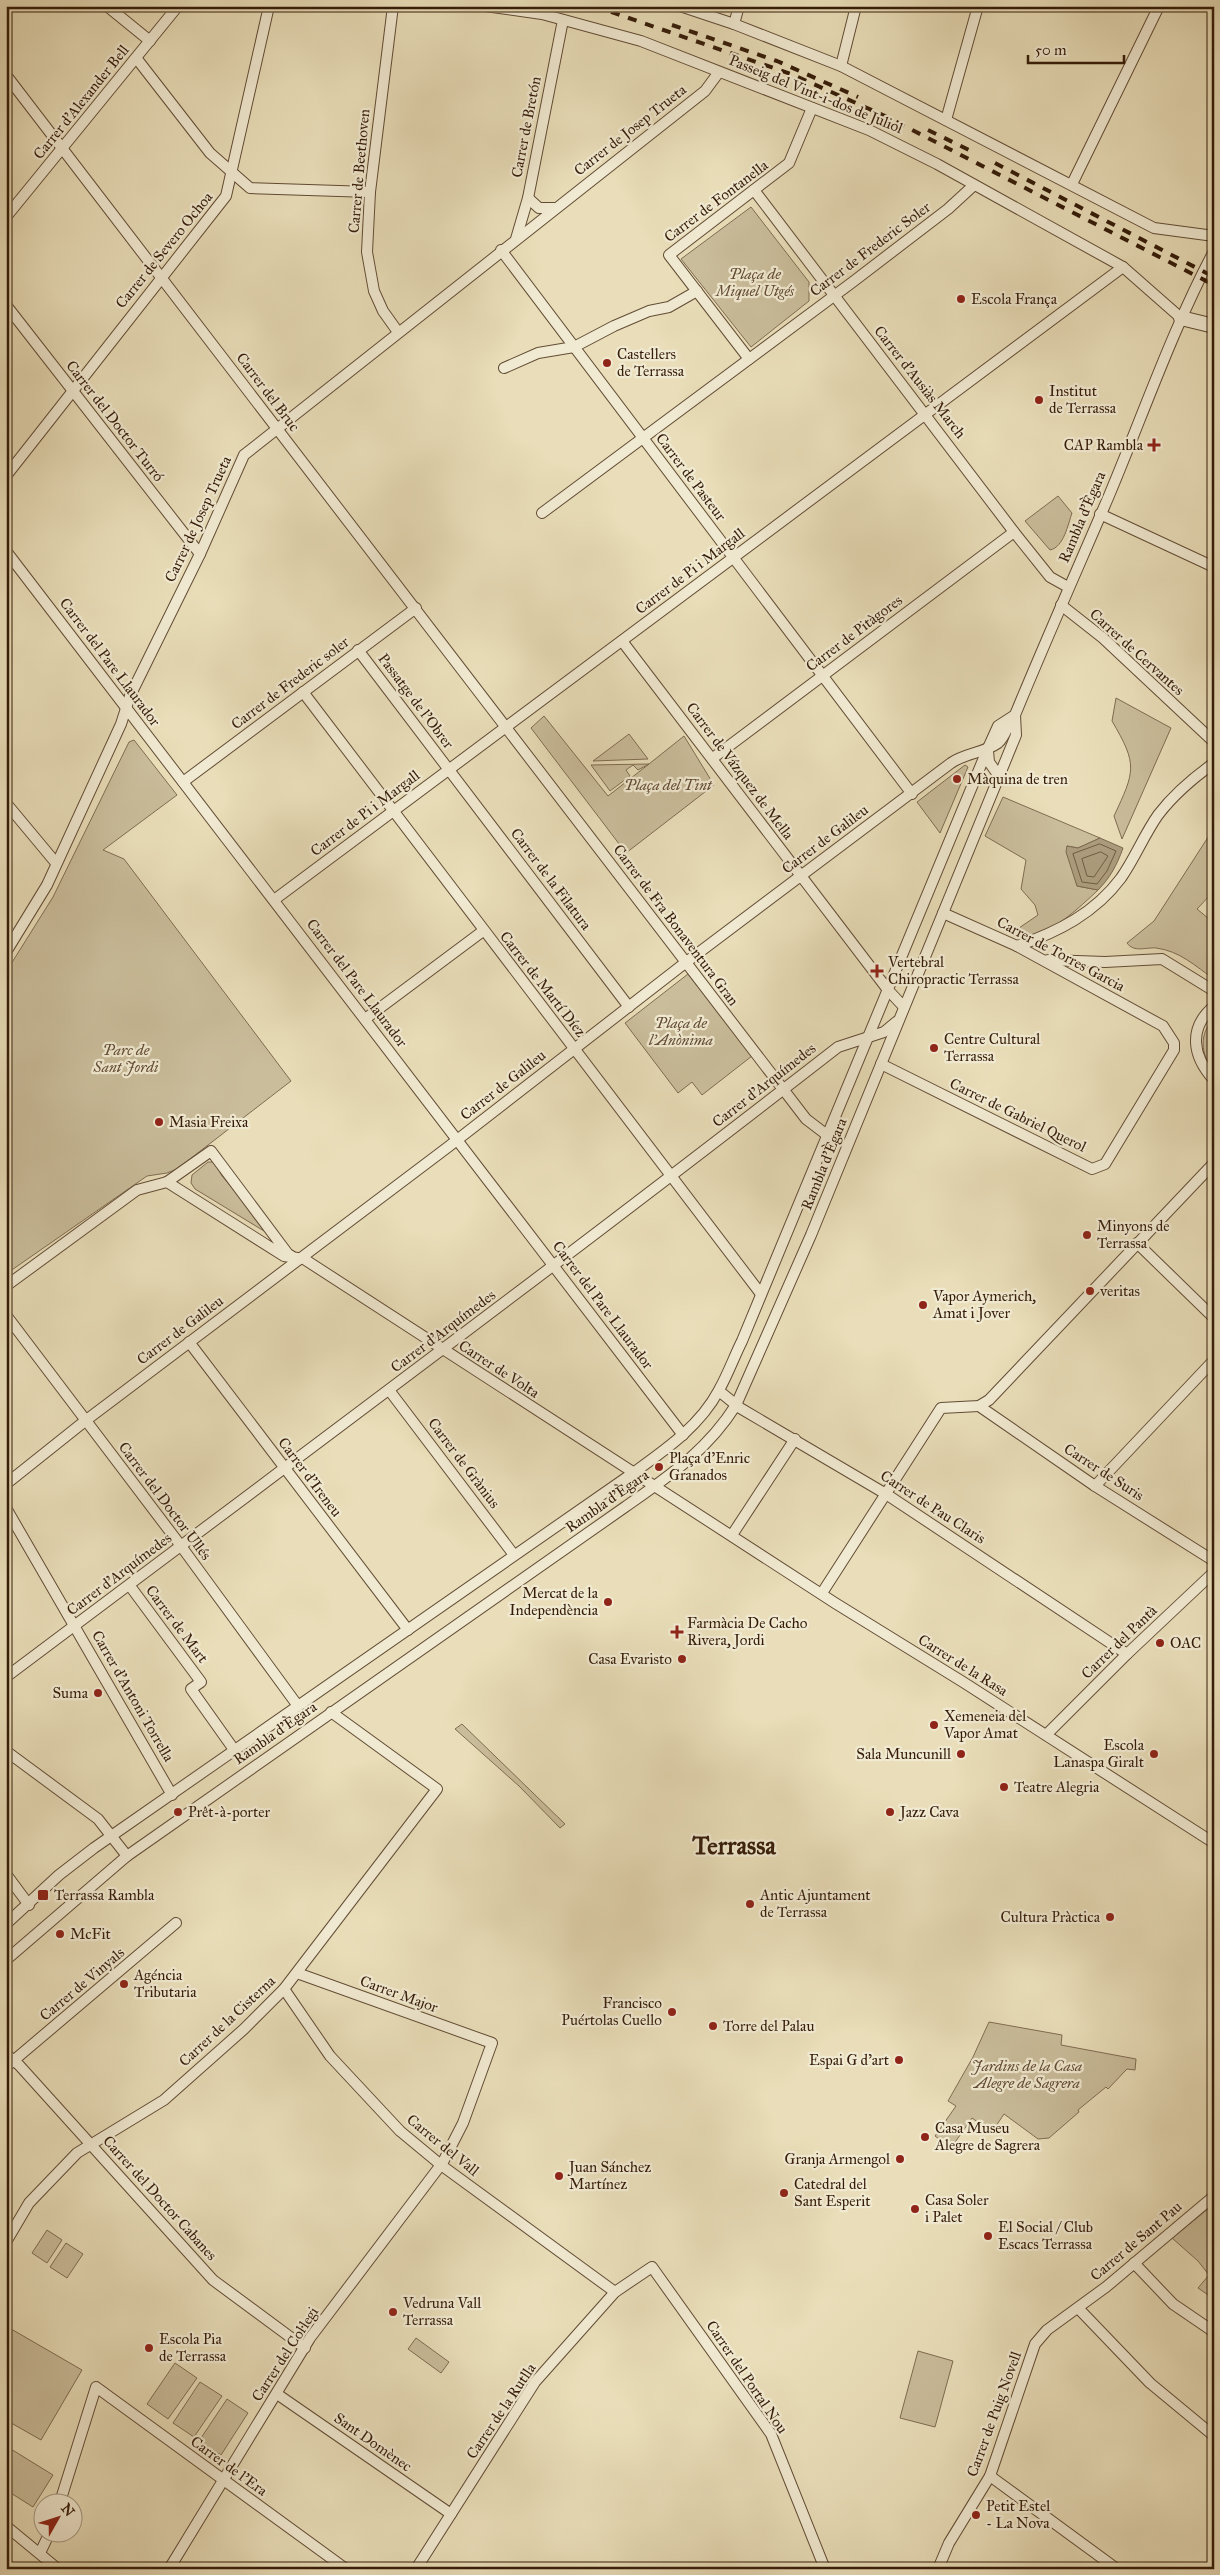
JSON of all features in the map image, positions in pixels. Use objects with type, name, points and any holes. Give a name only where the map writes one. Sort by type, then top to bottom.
[{"type":"street","points":[[107,6],[150,41]]},
{"type":"street","name":"Carrer d'Alexander Bell","points":[[6,217],[137,59],[178,6]]},
{"type":"street","name":"Carrer de Severo Ochoa","points":[[6,476],[161,276],[226,196],[269,6]]},
{"type":"street","name":"Carrer de Beethoven","points":[[393,6],[370,192],[367,252],[369,272],[383,311],[398,332]]},
{"type":"street","name":"Passeig del Vint-i-dos de Juliol","points":[[485,6],[542,14],[641,41],[869,130],[937,164],[973,186],[1124,267],[1181,318],[1214,326]]},
{"type":"street","name":"Passeig del Vint-i-dos de Juliol","points":[[680,6],[734,24],[841,66],[1154,228],[1214,236]]},
{"type":"street","points":[[734,24],[740,6]]},
{"type":"street","points":[[841,66],[856,6]]},
{"type":"street","points":[[946,120],[978,6]]},
{"type":"street","points":[[1072,184],[1159,6]]},
{"type":"street","name":"Carrer de Bretón","points":[[516,239],[528,198],[563,20]]},
{"type":"street","points":[[137,59],[210,153],[250,188],[370,192]]},
{"type":"street","name":"Carrer de Josep Trueta","points":[[6,952],[47,885],[127,709],[130,696],[200,554],[244,455],[704,91],[719,72]]},
{"type":"street","name":"Carrer del Bruc","points":[[6,75],[506,727]]},
{"type":"street","name":"Carrer de Fontanella","points":[[749,358],[669,254],[789,163],[812,108]]},
{"type":"street","name":"Carrer de Frederic Soler","points":[[542,513],[948,210],[973,186]]},
{"type":"street","name":"Carrer d'Ausiàs March","points":[[754,190],[1014,532],[1050,577],[1068,587]]},
{"type":"street","points":[[528,198],[539,208],[555,208]]},
{"type":"street","name":"Carrer de Pasteur","points":[[501,250],[912,794]]},
{"type":"street","name":"Rambla d'Ègara","points":[[6,1960],[127,1856],[654,1486],[682,1466],[712,1439],[736,1405],[811,1235],[1016,735],[1016,714],[1181,318],[1214,250]]},
{"type":"street","name":"Carrer de Pi i Margall","points":[[274,900],[1124,267]]},
{"type":"street","points":[[504,368],[538,353],[574,347],[614,326],[649,311],[669,307],[697,291]]},
{"type":"street","name":"Carrer del Doctor Turró","points":[[6,305],[200,554]]},
{"type":"street","points":[[1100,514],[1214,567]]},
{"type":"street","name":"Carrer de Pitàgores","points":[[713,758],[1014,532]]},
{"type":"street","name":"Carrer del Pare Llaurador","points":[[6,551],[683,1435]]},
{"type":"street","name":"Carrer de Cervantes","points":[[1062,605],[1103,638],[1214,742]]},
{"type":"street","name":"Carrer de Frederic soler","points":[[183,782],[416,608]]},
{"type":"street","name":"Carrer de Vázquez de Mella","points":[[622,641],[888,990]]},
{"type":"street","name":"Passatge de l'Obrer","points":[[358,650],[449,770]]},
{"type":"street","name":"Carrer de Martí Díez","points":[[303,692],[761,1294]]},
{"type":"street","name":"Carrer de Galileu","points":[[6,1484],[85,1421],[457,1140],[800,876],[962,756],[988,748],[1003,737],[1016,714]]},
{"type":"street","name":"Carrer de Fra Bonaventura Gran","points":[[506,727],[806,1119],[828,1136]]},
{"type":"street","points":[[988,748],[989,762],[999,776]]},
{"type":"street","name":"Rambla d'Ègara","points":[[6,1924],[29,1905],[59,1875],[111,1835],[172,1795],[633,1473],[683,1435],[702,1414],[719,1391],[761,1294],[988,748]]},
{"type":"street","points":[[1017,946],[1066,927],[1087,913],[1120,878],[1158,816],[1172,797],[1214,763]]},
{"type":"street","name":"Carrer de la Filatura","points":[[449,770],[629,1007]]},
{"type":"street","points":[[6,803],[56,863]]},
{"type":"street","name":"Carrer de Torres Garcia","points":[[943,913],[1017,946],[1163,1026]]},
{"type":"street","points":[[365,1019],[483,931]]},
{"type":"street","points":[[1017,946],[1050,961],[1105,962],[1162,959],[1214,992]]},
{"type":"street","points":[[888,990],[904,1007]]},
{"type":"street","points":[[1214,1006],[1200,1020],[1195,1038],[1197,1054],[1206,1072],[1214,1080]]},
{"type":"street","name":"Carrer d'Arquímedes","points":[[6,1677],[130,1586],[284,1467],[443,1351],[838,1047],[869,1035],[884,1032],[899,1017]]},
{"type":"street","name":"Carrer de Gabriel Querol","points":[[881,1064],[1092,1169],[1106,1164],[1174,1050],[1174,1043],[1163,1026]]},
{"type":"street","points":[[6,1286],[137,1190],[167,1182],[211,1151],[288,1254],[298,1260]]},
{"type":"street","points":[[822,1593],[941,1408],[978,1406],[989,1400],[1214,1163]]},
{"type":"street","name":"Carrer de Volta","points":[[167,1182],[284,1256],[298,1260],[304,1259],[633,1473]]},
{"type":"street","points":[[1137,1243],[1214,1318]]},
{"type":"street","name":"Carrer del Doctor Ullés","points":[[6,1315],[181,1546],[298,1706]]},
{"type":"street","name":"Carrer d'Ireneu","points":[[189,1342],[408,1630]]},
{"type":"street","points":[[1095,1486],[1214,1360]]},
{"type":"street","name":"Carrer de Grànius","points":[[389,1390],[514,1555]]},
{"type":"street","name":"Carrer de Pau Claris","points":[[719,1391],[736,1405],[886,1494],[1127,1654]]},
{"type":"street","name":"Carrer de Suris","points":[[978,1406],[1095,1486],[1214,1561]]},
{"type":"street","points":[[732,1535],[795,1439]]},
{"type":"street","points":[[633,1473],[654,1486]]},
{"type":"street","name":"Carrer de la Rasa","points":[[654,1486],[1214,1843]]},
{"type":"street","name":"Carrer d'Antoni Torrella","points":[[6,1508],[172,1795]]},
{"type":"street","name":"Carrer del Pantà","points":[[1046,1735],[1127,1654],[1214,1572]]},
{"type":"street","name":"Carrer de Mart","points":[[130,1586],[202,1682],[191,1689],[235,1750]]},
{"type":"street","name":"Carrer de la Cisterna","points":[[6,2242],[29,2203],[78,2153],[164,2100],[244,2029],[284,1989],[437,1789],[331,1712]]},
{"type":"street","points":[[6,1751],[98,1818],[127,1856]]},
{"type":"street","points":[[6,1874],[29,1905]]},
{"type":"street","name":"Carrer de Vinyals","points":[[6,2068],[11,2057],[176,1924]]},
{"type":"street","name":"Carrer Major","points":[[297,1973],[492,2043]]},
{"type":"street","name":"Carrer del Vall","points":[[284,1989],[330,2056],[400,2131],[441,2165],[615,2292]]},
{"type":"street","name":"Carrer del Col·legi","points":[[169,2569],[305,2348],[441,2165],[463,2123],[492,2043]]},
{"type":"street","name":"Carrer del Doctor Cabanes","points":[[11,2057],[213,2280],[305,2348]]},
{"type":"street","name":"Carrer de Sant Pau","points":[[1078,2308],[1214,2196]]},
{"type":"street","points":[[1134,2262],[1173,2304],[1214,2332]]},
{"type":"street","name":"Carrer de la Rutlla","points":[[416,2569],[535,2382],[615,2292],[652,2267]]},
{"type":"street","name":"Carrer del Portal Nou","points":[[652,2267],[771,2434],[825,2569]]},
{"type":"street","points":[[1078,2308],[1150,2383],[1214,2436]]},
{"type":"street","name":"Carrer de Puig Novell","points":[[938,2569],[949,2543],[990,2476],[1035,2344],[1047,2330],[1078,2308]]},
{"type":"street","name":"Carrer de l'Era","points":[[63,2492],[96,2386],[223,2481],[346,2569]]},
{"type":"street","name":"Sant Domènec","points":[[276,2396],[451,2514]]},
{"type":"street","points":[[990,2476],[1117,2569]]},
{"type":"street","points":[[6,2526],[58,2569]]},
{"type":"street","points":[[40,2553],[45,2542]]},
{"type":"green space","name":"Plaça de Miquel Utgés","points":[[751,207],[809,282],[809,301],[751,347],[681,259]]},
{"type":"green space","points":[[1058,496],[1072,513],[1062,540],[1055,548],[1050,550],[1025,521]]},
{"type":"green space","points":[[1116,698],[1171,728],[1122,839],[1114,816],[1126,788],[1131,768],[1126,748],[1112,721]]},
{"type":"green space","name":"Plaça del Tint","points":[[544,716],[608,796],[684,736],[714,785],[626,853],[531,728]]},
{"type":"green space","points":[[629,734],[648,759],[593,761]]},
{"type":"green space","name":"Parc de Sant Jordi","points":[[134,740],[177,795],[103,850],[124,859],[291,1081],[177,1169],[167,1173],[147,1176],[6,1274],[6,972],[53,897],[129,742]]},
{"type":"green space","points":[[649,764],[638,770],[633,765],[626,770],[630,776],[610,791],[591,765]]},
{"type":"green space","points":[[965,765],[968,767],[940,833],[917,802]]},
{"type":"green space","points":[[1003,797],[1100,838],[1078,848],[1067,846],[1077,886],[1098,890],[1074,912],[1048,930],[1029,939],[1019,928],[1038,915],[1035,905],[1021,889],[1026,860],[985,836]]},
{"type":"green space","points":[[1214,828],[1214,891],[1197,909],[1214,923],[1214,979],[1173,952],[1156,948],[1137,949],[1127,943],[1154,921]]},
{"type":"green space","name":"Plaça de l'Anònima","points":[[688,974],[752,1056],[702,1095],[692,1082],[678,1093],[625,1023]]},
{"type":"green space","points":[[1214,1019],[1214,1070],[1206,1058],[1203,1044],[1206,1030]]},
{"type":"green space","points":[[208,1162],[214,1162],[222,1176],[267,1229],[264,1231],[195,1189],[191,1183],[192,1175]]},
{"type":"green space","points":[[462,1724],[565,1824],[560,1828],[519,1786],[455,1729]]},
{"type":"green space","name":"Jardins de la Casa Alegre de Sagrera","points":[[989,2022],[1062,2035],[1061,2045],[1136,2059],[1135,2070],[1127,2069],[1108,2089],[1106,2087],[1078,2110],[1079,2112],[1049,2138],[1038,2139],[1004,2114],[992,2132],[972,2118],[951,2148],[935,2136],[956,2106],[948,2101],[973,2057]]},
{"type":"green space","points":[[1214,2204],[1214,2299],[1198,2288],[1209,2275],[1198,2261],[1172,2238]]},
{"type":"green space","points":[[47,2230],[62,2240],[47,2263],[32,2253]]},
{"type":"green space","points":[[66,2243],[83,2254],[67,2278],[50,2267]]},
{"type":"green space","points":[[6,2326],[82,2370],[41,2440],[6,2420]]},
{"type":"green space","points":[[416,2338],[449,2362],[441,2373],[408,2349]]},
{"type":"green space","points":[[918,2351],[953,2361],[935,2427],[900,2418]]},
{"type":"green space","points":[[175,2363],[197,2378],[168,2419],[147,2404]]},
{"type":"green space","points":[[200,2382],[222,2396],[194,2437],[173,2423]]},
{"type":"green space","points":[[227,2399],[248,2413],[221,2455],[199,2441]]},
{"type":"green space","points":[[6,2446],[53,2475],[42,2492],[32,2492],[32,2506],[6,2490]]},
{"type":"water","points":[[1100,838],[1123,848],[1116,866],[1098,890],[1077,886],[1066,852],[1067,846],[1078,848]]},
{"type":"railway","points":[[594,6],[791,74],[885,116],[1214,285]]},
{"type":"railway","points":[[672,25],[777,61],[858,97]]},
{"type":"railway","points":[[928,130],[971,151]]},
{"type":"railway","points":[[995,163],[1214,277]]},
{"type":"place","name":"Escola França","points":[[961,299]]},
{"type":"place","name":"Castellers de Terrassa","points":[[607,363]]},
{"type":"place","name":"Institut de Terrassa","points":[[1039,400]]},
{"type":"place","name":"CAP Rambla","points":[[1154,445]]},
{"type":"place","name":"Màquina de tren","points":[[957,779]]},
{"type":"place","name":"Vertebral Chiropractic Terrassa","points":[[877,971]]},
{"type":"place","name":"Centre Cultural Terrassa","points":[[934,1048]]},
{"type":"place","name":"Masia Freixa","points":[[159,1122]]},
{"type":"place","name":"Minyons de Terrassa","points":[[1087,1235]]},
{"type":"place","name":"veritas","points":[[1090,1291]]},
{"type":"place","name":"Vapor Aymerich, Amat i Jover","points":[[923,1305]]},
{"type":"place","name":"Plaça d'Enric Granados","points":[[659,1467]]},
{"type":"place","name":"Mercat de la Independència","points":[[608,1602]]},
{"type":"place","name":"Farmàcia De Cacho Rivera, Jordi","points":[[677,1632]]},
{"type":"place","name":"OAC","points":[[1160,1643]]},
{"type":"place","name":"Casa Evaristo","points":[[682,1659]]},
{"type":"place","name":"Suma","points":[[98,1693]]},
{"type":"place","name":"Xemeneia del Vapor Amat","points":[[934,1725]]},
{"type":"place","name":"Sala Muncunill","points":[[961,1754]]},
{"type":"place","name":"Escola Lanaspa Giralt","points":[[1154,1754]]},
{"type":"place","name":"Teatre Alegria","points":[[1004,1787]]},
{"type":"place","name":"Prêt-à-porter","points":[[178,1812]]},
{"type":"place","name":"Jazz Cava","points":[[890,1812]]},
{"type":"place","name":"Terrassa Rambla","points":[[43,1895]]},
{"type":"place","name":"Antic Ajuntament de Terrassa","points":[[750,1904]]},
{"type":"place","name":"Cultura Pràctica","points":[[1110,1917]]},
{"type":"place","name":"McFit","points":[[60,1934]]},
{"type":"place","name":"Agéncia Tributaria","points":[[124,1984]]},
{"type":"place","name":"Francisco Puértolas Cuello","points":[[672,2012]]},
{"type":"place","name":"Torre del Palau","points":[[713,2026]]},
{"type":"place","name":"Espai G d'art","points":[[899,2060]]},
{"type":"place","name":"Casa Museu Alegre de Sagrera","points":[[925,2137]]},
{"type":"place","name":"Granja Armengol","points":[[900,2159]]},
{"type":"place","name":"Juan Sánchez Martínez","points":[[559,2176]]},
{"type":"place","name":"Catedral del Sant Esperit","points":[[784,2193]]},
{"type":"place","name":"Casa Soler i Palet","points":[[915,2209]]},
{"type":"place","name":"El Social / Club Escacs Terrassa","points":[[988,2236]]},
{"type":"place","name":"Vedruna Vall Terrassa","points":[[393,2312]]},
{"type":"place","name":"Escola Pia de Terrassa","points":[[149,2348]]},
{"type":"place","name":"Petit Estel - La Nova","points":[[976,2515]]},
{"type":"district","name":"Terrassa","points":[[734,1845]]}]
